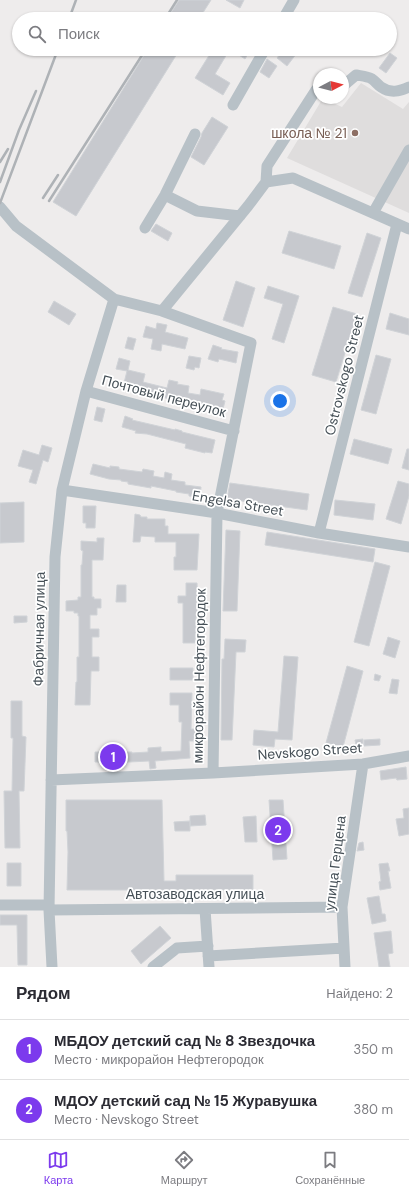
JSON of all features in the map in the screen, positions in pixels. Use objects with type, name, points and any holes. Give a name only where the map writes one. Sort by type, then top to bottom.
[{"type":"street","points":[[287,12],[294,0]]},
{"type":"street","points":[[233,104],[261,56]]},
{"type":"street","points":[[349,81],[356,75],[371,78],[380,87],[387,90],[400,92],[409,87]]},
{"type":"street","points":[[0,207],[16,226],[114,299],[162,311],[266,182],[268,166],[313,95]]},
{"type":"street","points":[[145,228],[165,195],[195,134]]},
{"type":"street","points":[[373,213],[409,150]]},
{"type":"street","points":[[266,182],[293,178],[409,229]]},
{"type":"street","points":[[165,195],[197,211],[240,216]]},
{"type":"street","name":"Ostrovskogo Street","points":[[319,533],[397,224]]},
{"type":"street","name":"Фабричная улица","points":[[52,967],[49,907],[55,558],[62,490],[86,391],[114,299]]},
{"type":"street","name":"микрорайон Нефтегородок","points":[[51,780],[212,773],[217,513],[251,343],[162,311]]},
{"type":"street","name":"Почтовый переулок","points":[[86,391],[234,431]]},
{"type":"street","name":"Engelsa Street","points":[[62,490],[217,513],[319,533],[409,547]]},
{"type":"street","name":"Nevskogo Street","points":[[212,773],[363,764],[409,756]]},
{"type":"street","name":"улица Герцена","points":[[345,967],[342,908],[363,764]]},
{"type":"street","name":"Автозаводская улица","points":[[0,905],[49,907],[342,908]]},
{"type":"street","points":[[205,908],[208,956]]},
{"type":"street","points":[[153,967],[177,948],[208,956],[344,948]]},
{"type":"shaded area","name":"школа № 21","points":[[361,83],[403,109],[409,102],[409,213],[287,158],[319,104],[336,104],[342,107],[344,104],[349,104],[349,98]]},
{"type":"building","points":[[179,0],[211,0],[203,12],[171,12]]},
{"type":"building","points":[[226,0],[244,0],[240,8]]},
{"type":"building","points":[[144,56],[176,56],[76,216],[53,202]]},
{"type":"building","points":[[209,56],[226,56],[215,74],[230,83],[223,95],[195,78]]},
{"type":"building","points":[[279,56],[295,56],[287,66],[277,58]]},
{"type":"building","points":[[388,56],[394,56],[397,58],[386,73],[379,68]]},
{"type":"building","points":[[267,59],[277,66],[269,78],[260,72]]},
{"type":"building","points":[[212,117],[228,127],[204,165],[191,157],[202,133]]},
{"type":"building","points":[[156,224],[172,233],[168,241],[151,231]]},
{"type":"building","points":[[289,231],[341,246],[334,269],[282,253]]},
{"type":"building","points":[[367,233],[381,238],[362,297],[348,293]]},
{"type":"building","points":[[236,281],[255,288],[243,327],[223,320]]},
{"type":"building","points":[[268,286],[299,296],[284,343],[272,339],[283,304],[264,298]]},
{"type":"building","points":[[54,301],[76,314],[69,325],[48,312]]},
{"type":"building","points":[[333,307],[357,314],[336,382],[312,375]]},
{"type":"building","points":[[390,313],[409,319],[409,335],[386,329]]},
{"type":"building","points":[[157,323],[167,325],[165,332],[188,338],[185,349],[162,344],[161,351],[151,349],[153,339],[143,337],[146,326],[156,329]]},
{"type":"building","points":[[128,337],[136,339],[133,350],[125,348]]},
{"type":"building","points":[[213,345],[222,348],[221,349],[238,352],[236,363],[219,359],[218,362],[208,359]]},
{"type":"building","points":[[376,355],[391,359],[376,414],[361,410]]},
{"type":"building","points":[[189,356],[201,358],[199,368],[195,367],[194,370],[186,368]]},
{"type":"building","points":[[119,358],[130,361],[128,370],[145,374],[143,382],[167,388],[169,380],[178,382],[177,384],[189,386],[188,393],[200,395],[201,389],[224,394],[222,400],[225,401],[222,413],[191,407],[191,405],[179,401],[123,387],[127,371],[116,369]]},
{"type":"building","points":[[97,407],[105,409],[102,422],[94,420]]},
{"type":"building","points":[[125,416],[133,419],[132,420],[175,429],[215,440],[212,453],[205,453],[185,448],[186,444],[147,434],[135,433],[136,431],[122,427]]},
{"type":"building","points":[[354,439],[392,449],[388,464],[350,454]]},
{"type":"building","points":[[42,445],[52,448],[48,462],[43,460],[36,484],[29,482],[33,470],[18,466],[23,450],[39,455]]},
{"type":"building","points":[[407,449],[409,449],[409,470],[402,468]]},
{"type":"building","points":[[93,464],[110,468],[110,466],[119,467],[119,469],[142,472],[143,469],[154,471],[153,476],[164,478],[165,472],[172,474],[171,480],[185,482],[185,485],[201,487],[200,497],[189,496],[189,494],[151,486],[151,488],[128,484],[128,482],[121,480],[109,479],[90,474]]},
{"type":"building","points":[[398,481],[409,484],[409,496],[401,524],[386,519]]},
{"type":"building","points":[[230,483],[309,494],[307,510],[227,499]]},
{"type":"building","points":[[335,500],[375,504],[373,520],[334,515]]},
{"type":"building","points":[[24,502],[24,542],[0,543],[0,503]]},
{"type":"building","points":[[83,506],[96,506],[95,528],[86,528],[86,523],[83,523]]},
{"type":"building","points":[[135,514],[140,515],[141,517],[147,517],[147,519],[165,519],[165,526],[168,526],[168,534],[199,534],[197,570],[174,570],[176,542],[155,542],[155,537],[141,536],[140,542],[133,542]]},
{"type":"building","points":[[226,530],[240,531],[237,611],[223,611]]},
{"type":"building","points":[[267,532],[375,549],[373,562],[265,545]]},
{"type":"building","points":[[97,538],[104,538],[103,560],[92,560],[92,597],[94,597],[94,599],[101,599],[101,608],[97,608],[97,615],[90,615],[90,629],[99,629],[99,637],[92,637],[92,657],[99,657],[99,671],[91,671],[90,705],[75,705],[77,657],[79,657],[79,616],[78,613],[74,613],[74,611],[66,611],[66,601],[78,600],[78,597],[81,597],[81,565],[83,551],[81,550],[81,541],[97,542]]},
{"type":"building","points":[[375,562],[390,566],[369,646],[354,642]]},
{"type":"building","points":[[186,583],[197,583],[198,617],[196,617],[195,643],[183,643],[183,603],[178,603],[178,596],[186,596]]},
{"type":"building","points":[[117,585],[126,585],[126,602],[116,602]]},
{"type":"building","points":[[14,616],[27,616],[27,622],[14,623]]},
{"type":"building","points":[[388,637],[400,641],[395,658],[383,654]]},
{"type":"building","points":[[225,639],[246,640],[245,652],[236,652],[232,740],[221,740],[222,659],[224,659]]},
{"type":"building","points":[[284,656],[298,657],[292,740],[275,739],[274,747],[253,745],[254,730],[278,732]]},
{"type":"building","points":[[347,666],[363,671],[343,747],[326,743]]},
{"type":"building","points":[[170,668],[193,668],[193,680],[170,680]]},
{"type":"building","points":[[375,674],[381,676],[379,681],[374,680]]},
{"type":"building","points":[[392,679],[399,680],[397,694],[389,693]]},
{"type":"building","points":[[170,693],[192,693],[191,729],[200,729],[200,741],[189,741],[190,758],[155,761],[156,768],[150,769],[149,761],[95,762],[95,752],[148,752],[148,748],[161,747],[161,752],[181,751],[182,722],[179,722],[179,705],[170,705]]},
{"type":"building","points":[[11,701],[22,701],[22,736],[26,737],[24,791],[19,791],[20,848],[5,848],[4,791],[12,791],[13,738],[11,738]]},
{"type":"building","points":[[363,739],[363,745],[356,745],[355,740]]},
{"type":"building","points":[[380,739],[380,745],[364,746],[364,740]]},
{"type":"building","points":[[406,767],[407,779],[397,780],[396,778],[381,780],[380,771]]},
{"type":"building","points":[[66,800],[162,800],[164,881],[176,881],[176,875],[253,875],[253,890],[67,890],[68,852]]},
{"type":"building","points":[[269,800],[283,800],[287,859],[273,860]]},
{"type":"building","points":[[409,808],[409,834],[399,836],[396,819],[404,818],[403,809]]},
{"type":"building","points":[[205,815],[206,825],[190,826],[190,816]]},
{"type":"building","points":[[256,816],[257,842],[245,842],[243,817]]},
{"type":"building","points":[[190,821],[190,831],[175,831],[174,822]]},
{"type":"building","points":[[363,842],[364,850],[357,851],[359,843]]},
{"type":"building","points":[[7,863],[21,863],[21,886],[7,886]]},
{"type":"building","points":[[388,863],[391,888],[380,890],[379,882],[381,881],[379,864]]},
{"type":"building","points":[[379,896],[382,914],[385,914],[386,921],[372,924],[367,898]]},
{"type":"building","points":[[0,915],[27,915],[27,965],[18,965],[17,925],[0,925]]},
{"type":"building","points":[[160,926],[171,938],[141,964],[131,951]]},
{"type":"building","points":[[391,931],[393,953],[388,954],[390,967],[379,967],[374,933]]},
{"type":"railway","points":[[72,12],[76,0]]},
{"type":"railway","points":[[169,12],[177,0]]},
{"type":"railway","points":[[0,203],[55,56]]},
{"type":"railway","points":[[49,201],[142,56]]},
{"type":"railway","points":[[0,182],[19,130],[36,91]]},
{"type":"railway","points":[[0,162],[8,149]]},
{"type":"railway","points":[[43,198],[58,175]]},
{"type":"place","name":"школа № 21","points":[[355,133]]},
{"type":"place","name":"МБДОУ детский сад № 8 Звездочка","points":[[113,757]]},
{"type":"place","name":"МДОУ детский сад № 15 Журавушка","points":[[278,830]]}]
